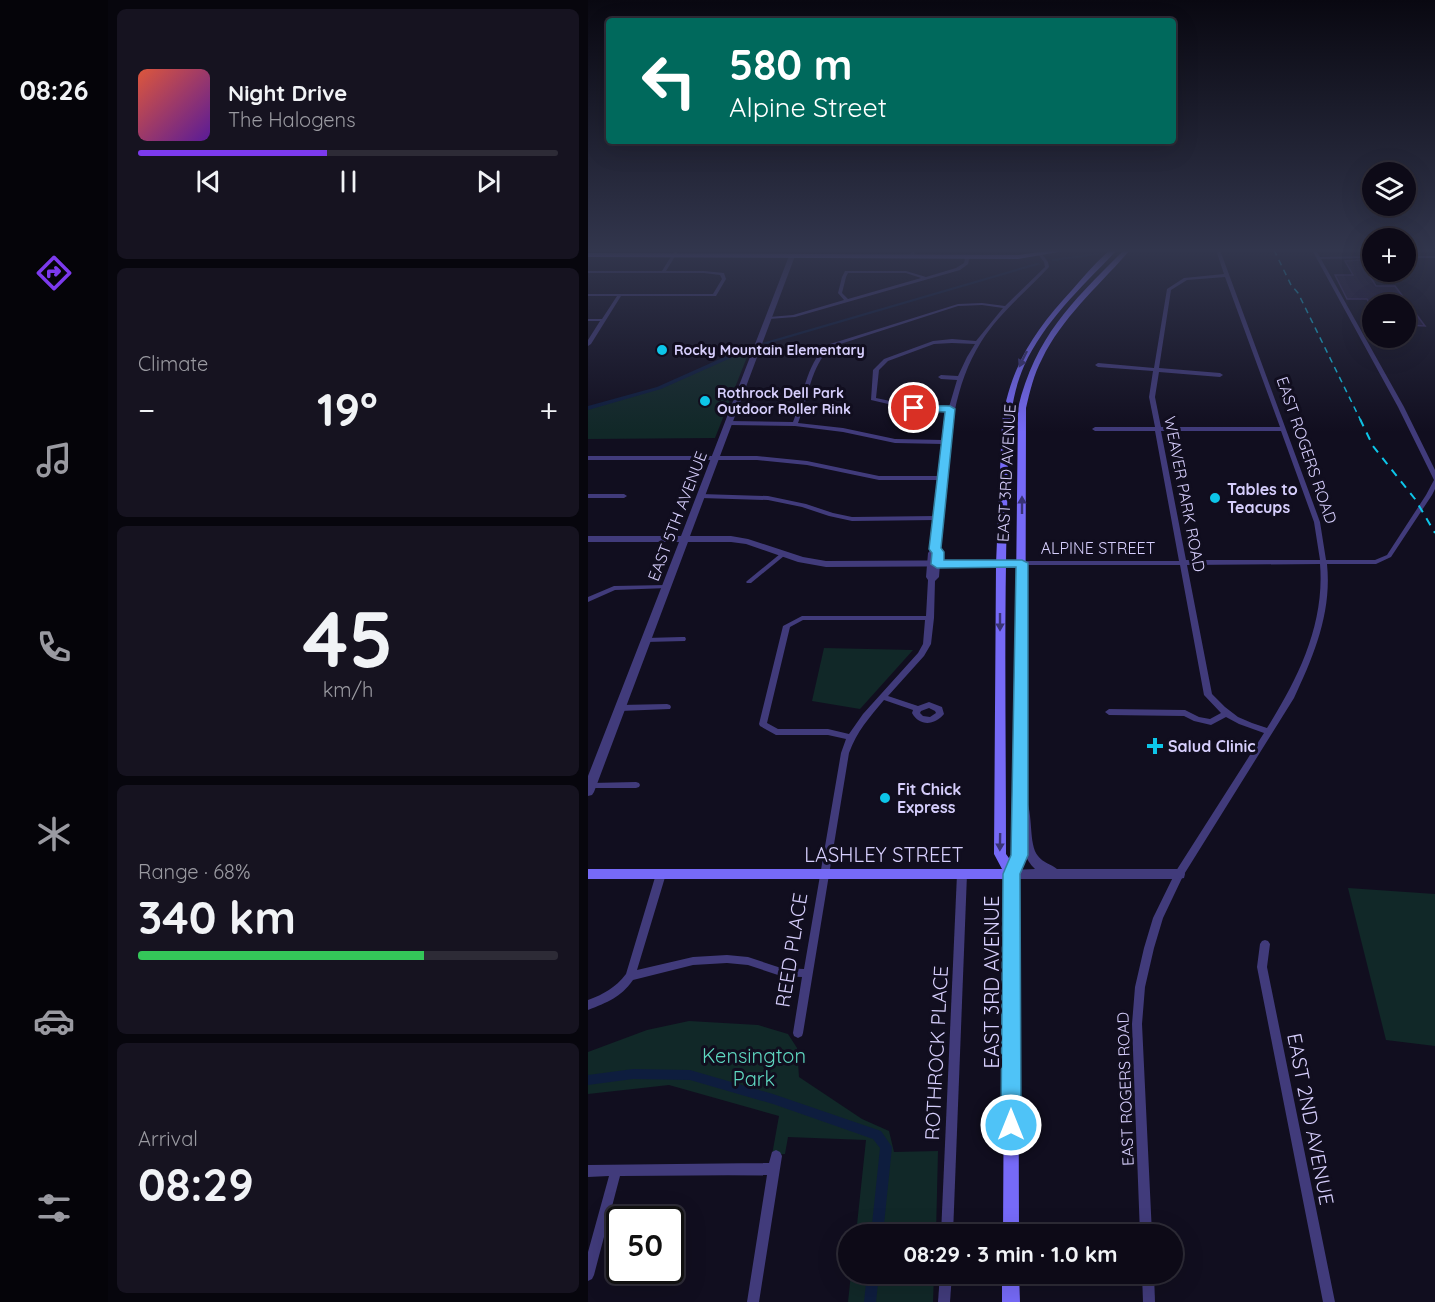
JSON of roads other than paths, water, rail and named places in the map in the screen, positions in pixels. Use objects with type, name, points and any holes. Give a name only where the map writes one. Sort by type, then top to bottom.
[{"type":"main road","name":"EAST 3RD AVENUE","points":[[1012,874],[1000,854],[1001,564],[1006,416],[1018,370],[1030,346],[1057,311]]},
{"type":"main road","name":"EAST 3RD AVENUE","points":[[1011,1224],[1012,874],[1019,855],[1020,797],[1021,424],[1029,378],[1041,351],[1057,325],[1070,311]]},
{"type":"main road","name":"LASHLEY STREET","points":[[588,874],[1012,874]]},
{"type":"main road","points":[[1011,1284],[1011,1302]]},
{"type":"street","points":[[588,344],[610,311]]},
{"type":"street","name":"EAST 5TH AVENUE","points":[[589,789],[772,311]]},
{"type":"street","points":[[769,318],[793,316],[812,311]]},
{"type":"street","points":[[795,423],[802,409],[818,356],[829,346],[940,311]]},
{"type":"street","points":[[930,618],[802,618],[787,626],[763,724],[776,732],[828,732],[851,737],[927,644],[930,618],[932,580],[936,577],[933,564],[938,552],[935,549],[950,409],[959,378],[978,343],[1002,311]]},
{"type":"street","name":"WEAVER PARK ROAD","points":[[1165,311],[1152,397],[1208,695],[1225,714],[1245,724],[1268,731]]},
{"type":"street","name":"EAST ROGERS ROAD","points":[[1146,1224],[1137,1024],[1139,996],[1155,928],[1179,874],[1290,698],[1312,651],[1324,604],[1324,563],[1317,522],[1240,311]]},
{"type":"street","points":[[1347,311],[1401,407],[1431,466],[1435,481]]},
{"type":"street","points":[[588,320],[603,320]]},
{"type":"street","points":[[950,409],[914,408],[873,399],[876,370],[891,357],[933,343],[952,341],[978,343]]},
{"type":"street","points":[[1098,365],[1220,375]]},
{"type":"street","points":[[941,377],[959,378]]},
{"type":"street","points":[[729,423],[795,423],[895,441],[946,442]]},
{"type":"street","points":[[1095,429],[1282,429]]},
{"type":"street","points":[[588,458],[757,458],[807,462],[879,478],[943,478]]},
{"type":"street","name":"ALPINE STREET","points":[[588,538],[740,540],[782,555],[826,564],[1368,563],[1389,556],[1433,490],[1435,481]]},
{"type":"street","points":[[588,496],[624,496]]},
{"type":"street","points":[[701,496],[776,499],[852,519],[938,518]]},
{"type":"street","points":[[748,582],[782,555]]},
{"type":"street","points":[[588,600],[614,588],[666,587]]},
{"type":"street","points":[[646,640],[682,639]]},
{"type":"street","points":[[883,697],[918,709]]},
{"type":"street","points":[[620,708],[667,707]]},
{"type":"street","points":[[1109,712],[1185,713],[1211,722],[1225,714]]},
{"type":"street","name":"REED PLACE","points":[[798,1033],[845,753],[851,737]]},
{"type":"street","points":[[589,789],[636,785]]},
{"type":"street","points":[[1020,797],[1025,811],[1028,851],[1035,863],[1043,869],[1061,874]]},
{"type":"street","points":[[588,1005],[609,997],[630,976],[661,874]]},
{"type":"street","name":"ROTHROCK PLACE","points":[[947,1224],[962,874]]},
{"type":"street","name":"LASHLEY STREET","points":[[1012,874],[1179,874]]},
{"type":"street","name":"EAST 2ND AVENUE","points":[[1265,944],[1262,967],[1329,1302]]},
{"type":"street","points":[[630,976],[693,961],[727,959],[748,961],[781,972],[807,973]]},
{"type":"street","points":[[588,1171],[775,1163],[753,1302]]},
{"type":"street","points":[[588,1275],[616,1171]]},
{"type":"street","points":[[944,1302],[945,1284]]},
{"type":"street","points":[[1148,1284],[1149,1302]]},
{"type":"waterway","points":[[765,343],[877,311]]},
{"type":"waterway","points":[[588,408],[659,388],[749,348]]},
{"type":"waterway","points":[[588,1080],[633,1074],[690,1075],[773,1099],[877,1135],[886,1147],[878,1224]]},
{"type":"waterway","points":[[870,1302],[872,1284]]},
{"type":"railway","points":[[1307,311],[1361,421]]},
{"type":"railway","points":[[1360,419],[1373,446],[1415,499],[1435,533]]},
{"type":"place","name":"Rocky Mountain Elementary","points":[[662,350]]},
{"type":"place","name":"Rothrock Dell Park Outdoor Roller Rink","points":[[705,401]]},
{"type":"place","name":"Tables to Teacups","points":[[1215,498]]},
{"type":"place","name":"Salud Clinic","points":[[1155,746]]},
{"type":"place","name":"Fit Chick Express","points":[[885,798]]},
{"type":"park label","name":"Kensington Park","points":[[754,1066]]}]
